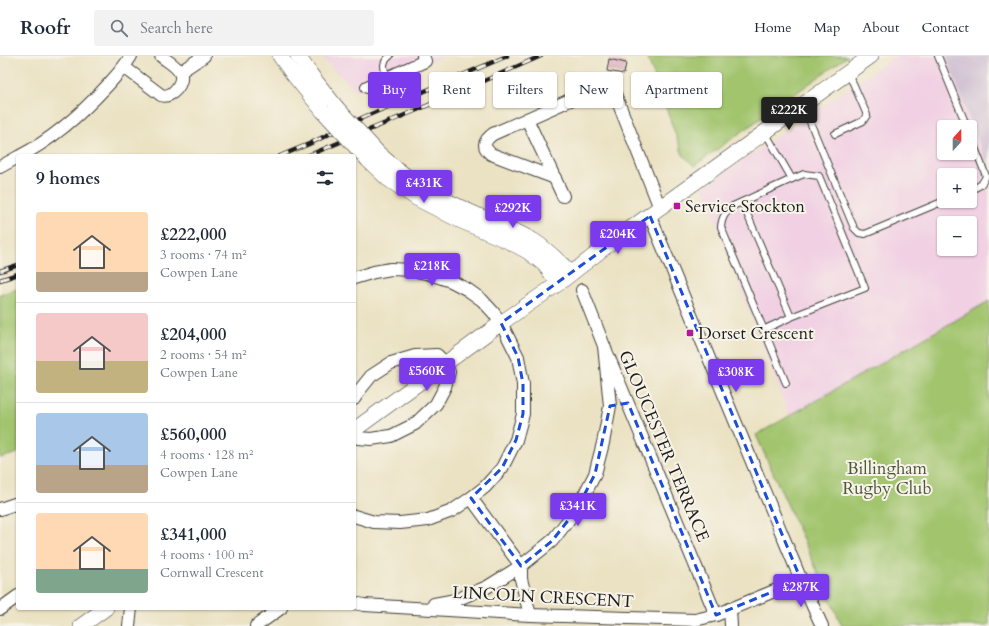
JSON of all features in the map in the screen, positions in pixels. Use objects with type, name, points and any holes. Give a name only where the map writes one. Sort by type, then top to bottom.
[{"type":"street","points":[[24,154],[62,129],[92,102],[124,67],[131,56]]},
{"type":"street","points":[[124,67],[164,96],[172,94],[181,82],[182,77],[180,72],[161,56]]},
{"type":"street","points":[[180,72],[204,56]]},
{"type":"street","points":[[280,56],[292,73],[330,109],[373,156],[388,179],[433,208],[527,251],[544,264],[559,283]]},
{"type":"street","points":[[298,56],[311,75],[330,109]]},
{"type":"street","points":[[401,72],[425,62],[423,56]]},
{"type":"street","points":[[356,429],[871,56]]},
{"type":"street","points":[[555,178],[491,154],[486,151],[486,139],[493,134],[604,85],[613,89],[655,212],[801,580],[822,626]]},
{"type":"street","points":[[527,119],[563,196]]},
{"type":"street","points":[[373,156],[442,199],[521,233],[535,241],[571,273]]},
{"type":"street","points":[[0,167],[16,159]]},
{"type":"street","points":[[356,277],[391,269],[411,270],[451,281],[468,290],[482,300],[501,323],[518,357],[523,384],[523,414],[516,440],[502,468],[485,487],[452,511],[428,520],[400,523],[374,522],[356,517]]},
{"type":"street","name":"GLOUCESTER TERRACE","points":[[582,290],[716,615]]},
{"type":"street","points":[[415,608],[456,600],[487,587],[521,566],[552,541],[577,509],[595,474],[610,406],[604,346]]},
{"type":"street","points":[[356,396],[372,376],[391,363],[415,356],[437,355],[445,363],[450,372],[445,387],[436,404],[415,424],[391,436],[371,439],[356,437]]},
{"type":"street","points":[[610,406],[628,403]]},
{"type":"street","points":[[471,498],[521,566],[521,578],[530,615]]},
{"type":"street","points":[[0,509],[16,505]]},
{"type":"street","name":"LINCOLN CRESCENT","points":[[356,603],[530,615],[695,620],[716,615],[801,580]]},
{"type":"street","points":[[0,609],[16,597]]},
{"type":"street","points":[[730,609],[731,626]]},
{"type":"street","points":[[81,626],[103,610]]},
{"type":"street","points":[[129,626],[131,610]]},
{"type":"street","points":[[256,626],[278,610]]},
{"type":"lane","points":[[385,72],[384,62],[390,56]]},
{"type":"lane","points":[[938,56],[964,120]]},
{"type":"lane","points":[[835,134],[863,121],[867,115],[847,73]]},
{"type":"lane","points":[[803,105],[854,228],[859,233],[864,234],[937,204]]},
{"type":"lane","points":[[765,132],[792,179]]},
{"type":"lane","points":[[977,152],[988,178],[977,187]]},
{"type":"lane","points":[[763,330],[791,317],[865,288],[819,176],[804,174],[792,179],[733,206],[722,219],[721,227],[763,330],[786,383]]},
{"type":"lane","points":[[742,202],[791,317]]},
{"type":"highlighted area","points":[[650,216],[801,580],[716,615],[628,403],[610,406],[595,474],[577,509],[552,541],[521,566],[471,498],[502,468],[516,440],[523,414],[523,384],[518,357],[501,323]]},
{"type":"shaded area","points":[[321,56],[444,56],[404,72],[368,72],[368,87],[357,91]]},
{"type":"shaded area","points":[[896,56],[946,56],[970,120],[937,120],[937,160],[977,160],[977,137],[989,169],[989,301],[789,416],[703,187]]},
{"type":"shaded area","points":[[946,56],[989,56],[989,169],[977,137],[977,120],[970,120]]},
{"type":"green space","points":[[647,56],[848,56],[694,166],[683,155],[666,108],[722,108],[722,72],[653,72]]},
{"type":"green space","points":[[16,290],[16,454],[0,458],[0,294]]},
{"type":"green space","name":"Billingham Rugby Club","points":[[989,301],[989,626],[842,626],[756,435]]},
{"type":"building","points":[[609,59],[626,63],[624,74],[623,72],[607,71]]},
{"type":"railway","points":[[285,154],[364,117],[507,56]]},
{"type":"railway","points":[[312,154],[541,56]]},
{"type":"railway","points":[[0,271],[16,266]]},
{"type":"railway","points":[[0,280],[16,275]]},
{"type":"place","name":"Service Stockton","points":[[677,206]]},
{"type":"place","name":"Dorset Crescent","points":[[690,333]]}]
